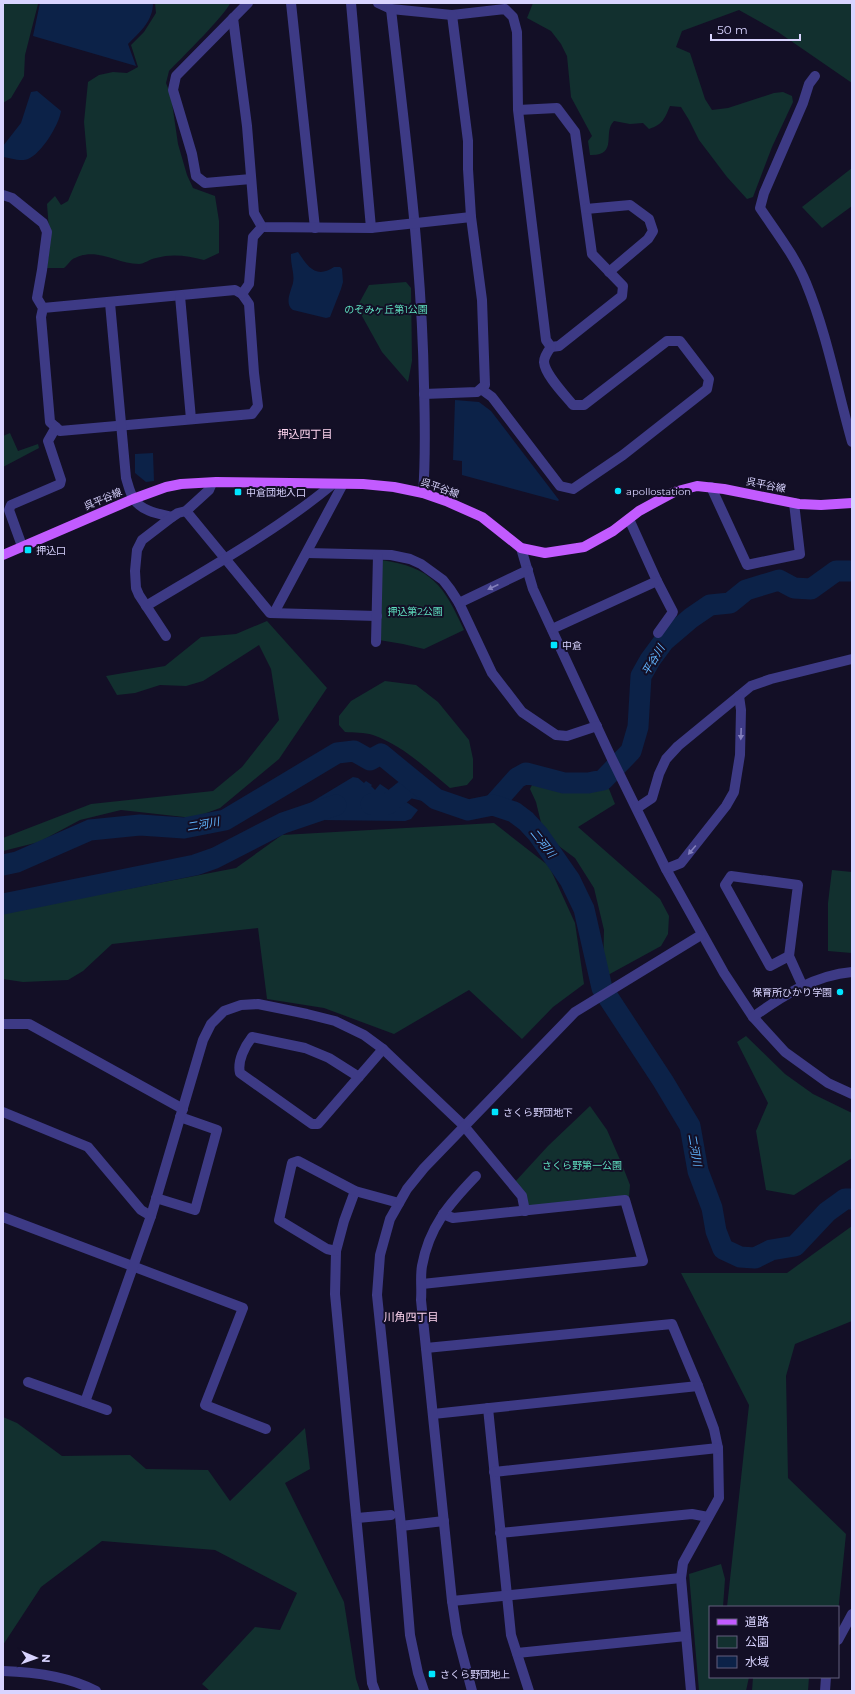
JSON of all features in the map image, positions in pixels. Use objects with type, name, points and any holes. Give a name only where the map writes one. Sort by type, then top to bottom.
[{"type":"main road","name":"呉平谷線","points":[[3,555],[133,499],[166,487],[181,484],[338,484],[394,487],[424,493],[446,501],[482,517],[521,548],[545,553],[584,547],[613,531],[639,511],[674,492],[697,486],[724,488],[794,503],[821,505],[852,503]]},
{"type":"street","points":[[248,3],[176,76],[173,90],[192,154],[196,176],[205,184],[251,178]]},
{"type":"street","points":[[291,3],[315,228]]},
{"type":"street","points":[[350,3],[371,228]]},
{"type":"street","points":[[378,3],[391,9],[452,15],[505,9],[513,17],[517,32],[518,110],[546,340],[551,347]]},
{"type":"street","points":[[391,9],[414,224],[423,340],[424,493]]},
{"type":"street","points":[[424,394],[477,392],[485,385],[482,300],[471,218],[468,141],[452,15]]},
{"type":"street","points":[[233,18],[247,126],[254,213],[262,227]]},
{"type":"street","points":[[815,76],[809,84],[803,103],[764,193],[760,208],[792,256],[806,283],[827,346],[852,442]]},
{"type":"street","points":[[518,110],[557,108],[575,132],[592,254],[623,286],[622,296],[559,346],[551,347]]},
{"type":"street","points":[[3,195],[12,198],[43,223],[46,232],[37,298],[43,308],[41,317],[50,422],[60,431],[252,414],[258,406],[249,304],[242,294],[235,290],[43,308]]},
{"type":"street","points":[[586,209],[630,205],[649,219],[654,230],[648,239],[609,272]]},
{"type":"street","points":[[242,294],[249,284],[253,237],[262,227],[371,228],[471,218]]},
{"type":"street","points":[[180,296],[191,419]]},
{"type":"street","points":[[110,302],[126,478],[133,499],[141,506],[172,517]]},
{"type":"street","points":[[481,389],[492,398],[560,486],[573,489],[623,455],[707,389],[709,378],[680,341],[667,341],[584,405],[573,405],[552,380],[545,365],[544,360],[551,347]]},
{"type":"street","points":[[22,546],[9,510],[11,504],[60,484],[61,480],[48,441],[56,427]]},
{"type":"street","points":[[166,636],[138,595],[135,571],[137,550],[142,540],[178,513],[186,512],[209,490],[212,483]]},
{"type":"street","points":[[274,613],[307,553],[338,484]]},
{"type":"street","points":[[146,606],[224,559],[338,484]]},
{"type":"street","points":[[711,487],[747,565],[800,554],[794,503]]},
{"type":"street","points":[[186,512],[270,612],[377,616]]},
{"type":"street","points":[[629,519],[657,581],[673,612],[658,633]]},
{"type":"street","points":[[521,548],[533,589],[611,757],[666,869],[701,935],[753,1017],[785,1052],[828,1082],[852,1094]]},
{"type":"street","points":[[307,553],[402,557],[421,564],[444,580],[459,603],[492,673],[522,712],[556,735],[567,736],[597,726]]},
{"type":"street","points":[[376,642],[378,555]]},
{"type":"street","points":[[459,603],[528,570]]},
{"type":"street","points":[[552,629],[657,581]]},
{"type":"street","points":[[637,808],[652,798],[659,774],[666,758],[678,746],[750,686],[852,658]]},
{"type":"street","points":[[666,869],[681,863],[726,806],[734,792],[740,755],[741,710],[739,696]]},
{"type":"street","points":[[789,956],[770,966],[725,885],[731,876],[798,885],[789,956],[803,987]]},
{"type":"street","points":[[424,1691],[418,1673],[410,1635],[401,1526],[377,1295],[380,1255],[390,1219],[407,1189],[424,1168],[574,1012],[701,935]]},
{"type":"street","points":[[753,1017],[786,994],[815,981],[852,972]]},
{"type":"street","points":[[85,1402],[151,1216],[203,1040],[211,1024],[224,1011],[241,1005],[258,1004],[335,1021],[364,1035],[383,1049],[464,1126],[522,1196],[525,1211]]},
{"type":"street","points":[[3,1024],[29,1024],[182,1113],[217,1130],[195,1210],[156,1198]]},
{"type":"street","points":[[359,1077],[329,1058],[305,1048],[252,1036],[238,1066],[240,1073],[312,1124],[318,1124],[359,1077],[383,1049]]},
{"type":"street","points":[[3,1112],[88,1147],[141,1210],[151,1216]]},
{"type":"street","points":[[336,1251],[327,1249],[279,1220],[292,1163],[298,1161],[354,1192],[400,1203]]},
{"type":"street","points":[[472,1691],[457,1634],[452,1601],[421,1300],[421,1268],[429,1237],[453,1199],[476,1176]]},
{"type":"street","points":[[354,1192],[336,1251],[335,1294],[372,1683],[375,1691]]},
{"type":"street","points":[[422,1284],[643,1261],[624,1200],[453,1218],[443,1214]]},
{"type":"street","points":[[3,1217],[243,1308],[205,1405],[266,1429]]},
{"type":"street","points":[[426,1348],[672,1324],[714,1429],[718,1448],[719,1498],[683,1563],[681,1578],[691,1691]]},
{"type":"street","points":[[28,1382],[107,1410]]},
{"type":"street","points":[[433,1414],[698,1386]]},
{"type":"street","points":[[488,1408],[511,1635],[530,1691]]},
{"type":"street","points":[[494,1472],[718,1448]]},
{"type":"street","points":[[500,1532],[692,1514],[708,1517]]},
{"type":"street","points":[[357,1518],[391,1515]]},
{"type":"street","points":[[401,1526],[444,1521]]},
{"type":"street","points":[[452,1601],[681,1578]]},
{"type":"street","points":[[839,1638],[852,1614]]},
{"type":"street","points":[[517,1653],[686,1636]]},
{"type":"street","points":[[3,1672],[30,1672],[63,1678],[96,1691]]},
{"type":"street","points":[[825,1691],[826,1678]]},
{"type":"green space","points":[[3,3],[38,4],[25,55],[24,76],[11,98],[3,103]]},
{"type":"green space","points":[[155,3],[230,3],[221,16],[169,71],[166,83],[171,96],[178,144],[187,175],[193,188],[215,196],[219,221],[219,253],[204,260],[174,255],[162,256],[139,264],[91,254],[83,255],[74,259],[64,268],[47,268],[50,243],[47,204],[55,196],[61,205],[68,201],[87,156],[84,122],[88,82],[99,75],[113,72],[127,73],[138,67],[131,45],[144,32],[156,13]]},
{"type":"green space","points":[[533,3],[852,3],[852,83],[778,32],[739,10],[682,31],[676,47],[690,53],[705,99],[712,110],[728,108],[774,93],[783,92],[792,96],[793,102],[772,147],[753,197],[747,199],[727,177],[699,140],[681,107],[670,106],[662,121],[649,129],[643,123],[630,124],[614,121],[609,131],[607,148],[604,152],[590,155],[588,141],[592,136],[571,97],[567,56],[561,44],[551,31],[527,18]]},
{"type":"green space","points":[[852,168],[852,206],[822,228],[802,207]]},
{"type":"green space","name":"のぞみヶ丘第1公園","points":[[406,282],[411,288],[412,361],[408,382],[382,352],[357,307],[369,285]]},
{"type":"green space","points":[[10,433],[18,451],[38,444],[39,448],[3,467],[3,436]]},
{"type":"green space","name":"押込第2公園","points":[[381,560],[398,563],[413,568],[434,581],[450,601],[464,630],[424,649],[379,640]]},
{"type":"green space","points":[[267,621],[327,688],[279,759],[220,808],[193,818],[121,810],[80,820],[39,842],[3,851],[3,838],[91,804],[213,791],[242,767],[279,720],[271,669],[259,645],[203,681],[186,686],[160,685],[135,693],[117,695],[106,676],[165,666],[201,637],[236,634]]},
{"type":"green space","points":[[385,681],[416,685],[438,702],[469,740],[473,759],[473,778],[467,785],[450,788],[423,765],[384,739],[370,734],[345,732],[339,725],[339,716],[351,701]]},
{"type":"green space","points":[[607,784],[615,804],[578,827],[660,899],[669,916],[668,934],[661,946],[608,975],[603,972],[604,930],[594,888],[575,858],[544,835],[536,802],[530,789],[532,785],[550,785],[567,791]]},
{"type":"green space","points":[[494,823],[549,866],[575,923],[584,984],[553,1007],[522,1039],[469,990],[394,1034],[324,1008],[267,999],[258,928],[112,944],[83,971],[68,980],[23,982],[3,979],[3,913],[236,868],[282,835]]},
{"type":"green space","points":[[832,870],[852,872],[852,953],[828,951],[828,903]]},
{"type":"green space","points":[[746,1036],[785,1074],[813,1094],[852,1113],[852,1158],[794,1195],[766,1190],[756,1131],[768,1103],[737,1042]]},
{"type":"green space","name":"さくら野第一公園","points":[[590,1106],[607,1130],[621,1162],[630,1185],[629,1197],[527,1209],[514,1183],[548,1146]]},
{"type":"green space","points":[[852,1226],[852,1321],[795,1344],[786,1376],[788,1478],[846,1534],[839,1606],[727,1606],[749,1405],[681,1273],[787,1273]]},
{"type":"green space","points":[[3,1417],[17,1423],[62,1456],[130,1455],[146,1469],[208,1470],[230,1501],[305,1428],[310,1469],[285,1483],[344,1602],[356,1679],[360,1691],[210,1691],[202,1684],[255,1627],[280,1630],[297,1593],[215,1550],[102,1541],[41,1587],[3,1645]]},
{"type":"green space","points":[[721,1564],[725,1579],[723,1606],[709,1606],[709,1678],[749,1678],[746,1691],[699,1691],[689,1574]]},
{"type":"green space","points":[[753,1678],[809,1678],[808,1691],[752,1691]]},
{"type":"water","points":[[40,3],[153,3],[151,15],[145,26],[128,44],[136,66],[33,36]]},
{"type":"water","points":[[37,91],[61,111],[57,124],[44,145],[33,156],[25,160],[3,157],[3,146],[21,123],[31,92]]},
{"type":"water","points":[[298,252],[313,270],[322,272],[334,267],[340,267],[342,269],[343,282],[330,317],[326,318],[293,310],[290,307],[289,297],[293,283],[291,254]]},
{"type":"water","points":[[455,400],[479,402],[491,411],[559,500],[558,501],[462,475],[462,461],[453,460]]},
{"type":"water","points":[[153,453],[154,481],[146,482],[135,473],[135,454]]},
{"type":"water","points":[[353,777],[358,778],[364,783],[366,781],[372,785],[371,786],[375,790],[380,784],[418,810],[411,819],[405,821],[320,820],[314,823],[305,806]]},
{"type":"waterway","name":"平谷川","points":[[493,805],[517,778],[526,773],[564,783],[588,783],[603,780],[631,751],[638,727],[641,676],[650,660],[664,641],[691,618],[710,605],[730,603],[746,590],[779,580],[794,588],[811,589],[836,571],[852,571]]},
{"type":"waterway","name":"二河川","points":[[3,865],[17,862],[90,830],[140,825],[184,828],[225,820],[337,753],[354,751],[370,760],[381,754],[436,799],[468,810],[493,805],[514,812],[526,821],[538,834],[570,880],[584,909],[602,988],[663,1081],[690,1126],[698,1171],[712,1208],[716,1231],[723,1249],[740,1257],[755,1258],[771,1250],[795,1246],[827,1212],[845,1199],[852,1199]]},
{"type":"waterway","points":[[371,804],[388,804],[409,787],[426,791]]},
{"type":"waterway","points":[[3,904],[195,865],[215,858],[283,823],[336,805]]},
{"type":"place","name":"apollostation","points":[[618,491]]},
{"type":"place","name":"中倉団地入口","points":[[238,492]]},
{"type":"place","name":"押込口","points":[[28,550]]},
{"type":"place","name":"中倉","points":[[554,645]]},
{"type":"place","name":"保育所ひかり学園","points":[[840,992]]},
{"type":"place","name":"さくら野団地下","points":[[495,1112]]},
{"type":"place","name":"さくら野団地上","points":[[432,1674]]},
{"type":"district","name":"押込四丁目","points":[[305,434]]},
{"type":"district","name":"川角四丁目","points":[[411,1317]]}]
